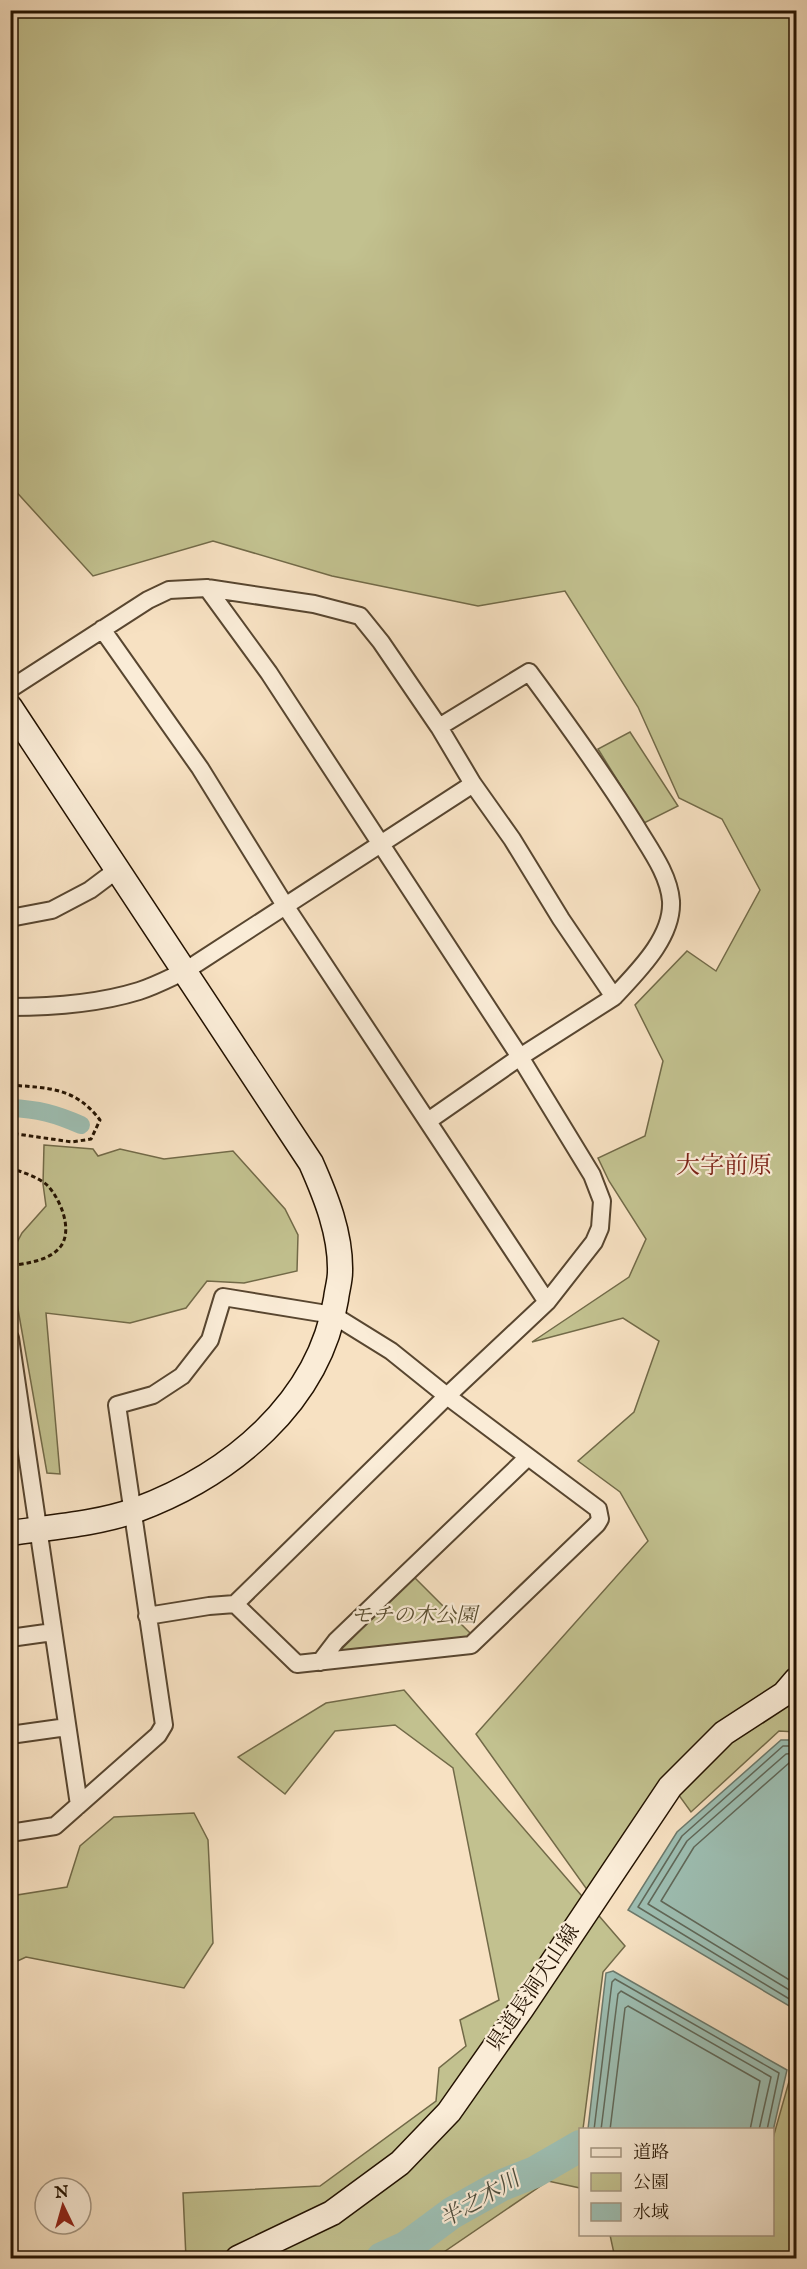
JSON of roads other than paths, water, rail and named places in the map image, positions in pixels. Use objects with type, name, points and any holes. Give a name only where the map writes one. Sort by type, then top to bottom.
[{"type":"street","points":[[147,1616],[235,1604],[447,1396],[547,1302],[594,1242],[600,1228],[602,1200],[592,1175],[519,1057],[269,673],[207,588]]},
{"type":"street","points":[[10,688],[148,600],[170,590],[207,588],[314,604],[360,616],[381,642],[439,727],[473,784],[512,839],[561,919],[615,997]]},
{"type":"street","points":[[102,629],[200,768],[286,907],[547,1302]]},
{"type":"street","points":[[428,1121],[519,1057],[615,997],[654,952],[668,919],[671,900],[657,861],[603,773],[529,672],[439,727]]},
{"type":"street","points":[[10,706],[311,1163],[327,1198],[338,1240],[340,1272],[333,1315],[314,1369],[287,1407],[249,1446],[219,1469],[186,1489],[134,1511],[80,1523],[10,1533]]},
{"type":"street","points":[[10,1007],[96,1002],[140,991],[185,971],[473,784]]},
{"type":"street","points":[[10,918],[52,910],[90,890],[118,869]]},
{"type":"street","points":[[10,1833],[56,1826],[158,1735],[164,1725],[117,1405],[153,1395],[182,1376],[210,1340],[223,1297],[333,1315],[391,1351],[598,1509],[600,1519],[597,1524],[471,1645],[297,1664],[235,1604]]},
{"type":"street","points":[[10,1338],[40,1528],[79,1805]]},
{"type":"street","points":[[320,1662],[336,1641],[528,1457]]},
{"type":"street","points":[[10,1638],[53,1632]]},
{"type":"street","name":"県道長洞犬山線","points":[[238,2259],[332,2213],[400,2163],[449,2112],[522,2008],[670,1787],[724,1733],[784,1694],[796,1680]]},
{"type":"street","points":[[10,1735],[67,1727]]},
{"type":"water","points":[[781,1740],[796,1740],[796,2010],[628,1910],[677,1832]]},
{"type":"water","points":[[613,1971],[787,2070],[774,2128],[588,2128],[606,1973]]},
{"type":"waterway","points":[[10,1108],[47,1113],[81,1125]]},
{"type":"waterway","name":"半之木川","points":[[382,2258],[406,2247],[452,2213],[500,2186],[535,2172],[579,2147]]},
{"type":"district","name":"大字前原","points":[[724,1166]]},
{"type":"park label","name":"モチの木公園","points":[[414,1616]]}]
